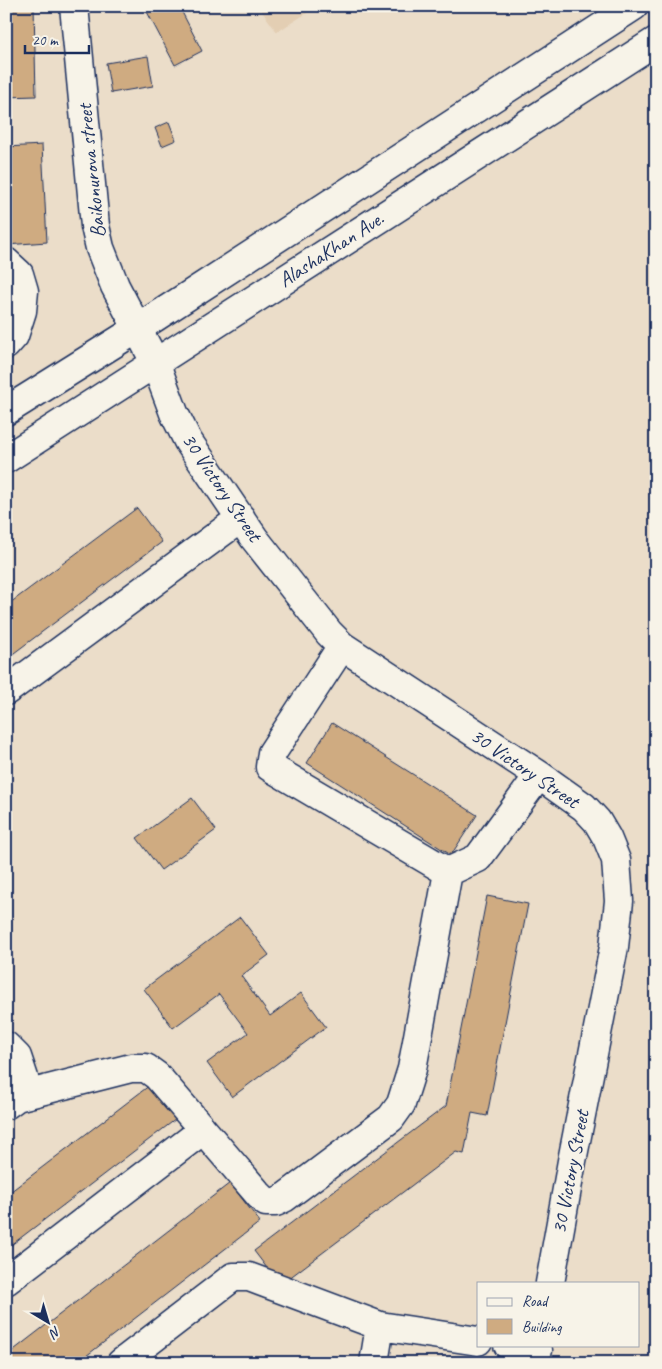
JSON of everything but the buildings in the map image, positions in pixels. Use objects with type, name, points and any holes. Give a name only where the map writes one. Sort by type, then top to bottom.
[{"type":"main road","name":"Baikonurova street","points":[[74,6],[95,226],[100,248],[115,286],[155,362]]},
{"type":"main road","name":"AlashaKhan Ave.","points":[[6,411],[634,6]]},
{"type":"main road","name":"AlashaKhan Ave.","points":[[6,459],[656,41]]},
{"type":"main road","points":[[6,262],[19,274],[24,291],[22,312],[14,336],[6,345]]},
{"type":"main road","name":"30 Victory Street","points":[[155,362],[174,413],[188,441],[240,518],[342,646],[539,775],[584,807],[597,821],[608,838],[616,860],[619,884],[614,947],[550,1282]]},
{"type":"main road","points":[[6,690],[240,518]]},
{"type":"main road","points":[[342,646],[272,753],[270,767],[448,872]]},
{"type":"main road","points":[[448,872],[478,858],[539,775]]},
{"type":"main road","points":[[12,1101],[131,1068],[146,1068],[157,1076],[266,1202],[276,1202],[284,1198],[391,1118],[401,1104],[412,1069],[448,872]]},
{"type":"main road","points":[[6,1046],[17,1057],[24,1078],[12,1101]]},
{"type":"main road","points":[[6,1281],[203,1130]]},
{"type":"main road","points":[[121,1363],[233,1277],[249,1277],[380,1326],[477,1341]]},
{"type":"main road","points":[[374,1363],[380,1326]]},
{"type":"main road","points":[[512,1346],[537,1353]]},
{"type":"shaded area","points":[[258,6],[318,6],[277,32]]}]
